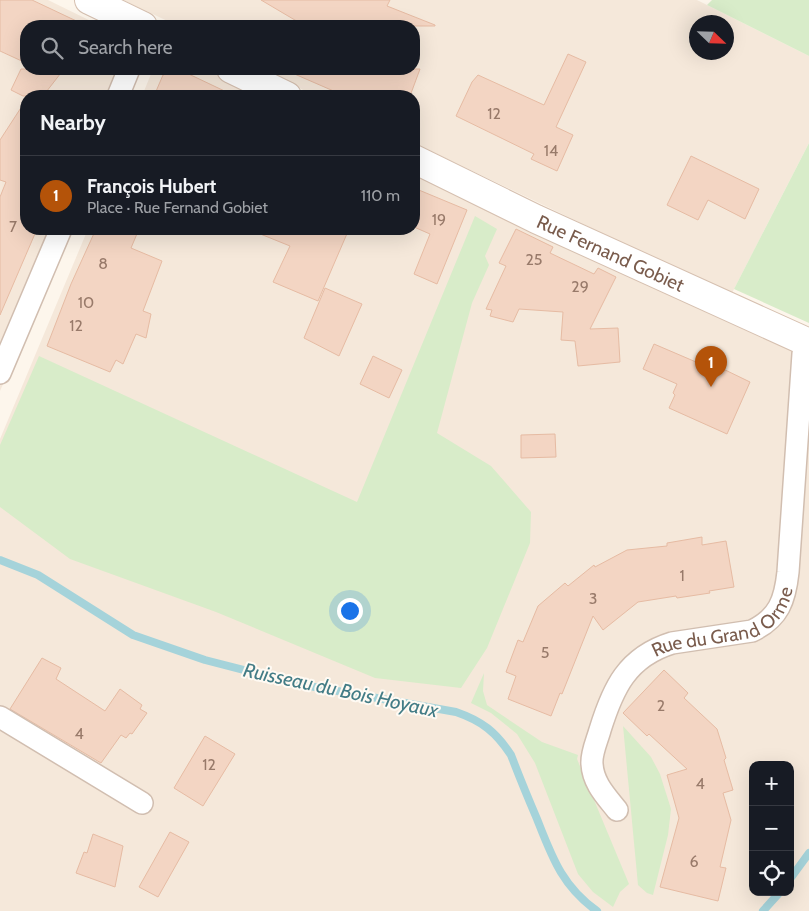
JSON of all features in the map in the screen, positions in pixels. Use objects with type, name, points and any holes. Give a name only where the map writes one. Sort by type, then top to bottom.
[{"type":"street","points":[[89,0],[131,20]]},
{"type":"street","points":[[120,90],[127,75]]},
{"type":"street","points":[[243,75],[275,90]]},
{"type":"street","name":"Rue Fernand Gobiet","points":[[420,162],[536,219],[807,342]]},
{"type":"street","points":[[0,373],[58,235]]},
{"type":"street","name":"Rue du Grand Orme","points":[[618,810],[598,785],[592,765],[593,754],[604,719],[627,670],[644,656],[660,647],[752,631],[771,618],[780,606],[786,592],[803,354],[807,342]]},
{"type":"street","points":[[0,718],[142,803]]},
{"type":"shaded area","points":[[0,0],[48,0],[89,20],[20,20],[20,75],[136,75],[130,90],[20,90],[20,235],[67,235],[0,391]]},
{"type":"shaded area","points":[[123,0],[697,0],[727,15],[689,15],[689,60],[734,60],[734,18],[809,56],[809,143],[731,295],[420,146],[420,90],[303,90],[274,75],[420,75],[420,20],[165,20]]},
{"type":"shaded area","points":[[151,75],[220,75],[252,90],[144,90]]},
{"type":"shaded area","points":[[420,170],[809,354],[809,911],[0,911],[0,439],[85,235],[420,235]]},
{"type":"green space","points":[[712,0],[809,0],[809,56],[734,18],[734,15],[727,15],[707,5]]},
{"type":"green space","points":[[809,143],[809,323],[734,289]]},
{"type":"green space","points":[[475,216],[497,229],[485,256],[489,265],[472,303],[437,433],[491,466],[531,512],[530,543],[487,648],[461,688],[375,678],[216,612],[70,559],[0,507],[0,445],[39,356],[357,502]]},
{"type":"green space","points":[[484,673],[483,691],[487,705],[542,742],[578,755],[577,759],[629,884],[620,892],[613,907],[593,892],[578,874],[535,763],[517,734],[491,713],[471,703]]},
{"type":"green space","points":[[623,726],[651,757],[660,774],[671,809],[668,835],[653,895],[647,893],[638,885]]},
{"type":"building","points":[[0,0],[32,0],[74,20],[20,20],[20,60],[0,51]]},
{"type":"building","points":[[261,0],[390,0],[387,6],[435,26],[420,26],[420,20],[295,20]]},
{"type":"building","points":[[568,54],[586,62],[556,127],[573,135],[557,171],[531,159],[534,154],[456,116],[472,82],[478,75],[544,105]]},
{"type":"building","points":[[20,71],[20,75],[59,75],[48,90],[20,90],[20,94],[11,90]]},
{"type":"building","points":[[163,75],[191,75],[222,90],[157,90]]},
{"type":"building","points":[[297,75],[418,75],[412,90],[331,90]]},
{"type":"building","points":[[20,109],[20,235],[34,235],[0,315],[0,197],[6,182],[0,180],[0,140]]},
{"type":"building","points":[[691,156],[759,189],[745,219],[708,200],[698,220],[667,205]]},
{"type":"building","points":[[420,190],[467,210],[437,284],[414,274],[430,234],[420,230]]},
{"type":"building","points":[[516,229],[553,247],[550,253],[594,274],[598,268],[616,277],[590,329],[618,328],[620,362],[578,366],[575,341],[561,340],[563,312],[519,309],[513,322],[490,316],[492,310],[486,309],[506,266],[499,263]]},
{"type":"building","points":[[93,235],[136,235],[131,248],[162,261],[143,311],[151,314],[146,338],[136,334],[123,364],[116,360],[110,372],[47,346],[71,284]]},
{"type":"building","points":[[263,235],[346,235],[318,301],[273,282],[290,246]]},
{"type":"building","points":[[325,288],[362,304],[339,356],[304,338]]},
{"type":"building","points":[[654,344],[717,371],[719,367],[750,382],[727,434],[669,408],[675,395],[673,393],[677,384],[643,369]]},
{"type":"building","points":[[373,356],[402,370],[389,398],[360,384]]},
{"type":"building","points":[[555,434],[556,457],[521,458],[521,435]]},
{"type":"building","points":[[702,537],[702,545],[726,541],[734,587],[709,591],[710,593],[638,602],[603,630],[593,616],[562,694],[560,693],[551,716],[508,699],[516,676],[506,672],[518,640],[523,642],[538,606],[565,583],[568,586],[594,565],[595,567],[627,550],[667,546],[667,543]]},
{"type":"building","points":[[42,658],[61,668],[56,679],[105,711],[120,689],[142,705],[140,709],[147,713],[132,734],[130,733],[126,738],[121,735],[101,763],[10,709]]},
{"type":"building","points":[[664,670],[688,693],[684,698],[717,729],[726,758],[724,760],[733,790],[723,793],[731,820],[720,867],[726,868],[718,901],[660,887],[679,818],[667,775],[687,769],[649,734],[647,736],[623,713]]},
{"type":"building","points":[[205,736],[235,754],[203,806],[174,788]]},
{"type":"building","points":[[170,832],[189,842],[158,897],[139,887]]},
{"type":"building","points":[[93,834],[123,846],[115,887],[76,873],[84,852],[87,853]]},
{"type":"waterway","name":"Ruisseau du Bois Hoyaux","points":[[0,560],[38,575],[133,635],[205,660],[298,684],[456,712],[481,723],[500,740],[511,755],[553,858],[560,870],[575,891],[597,911]]},
{"type":"waterway","name":"Ruisseau du Bois Hoyaux","points":[[794,874],[809,853]]},
{"type":"waterway","name":"Ruisseau du Bois Hoyaux","points":[[763,911],[776,896]]},
{"type":"place","name":"François Hubert","points":[[711,387]]}]
